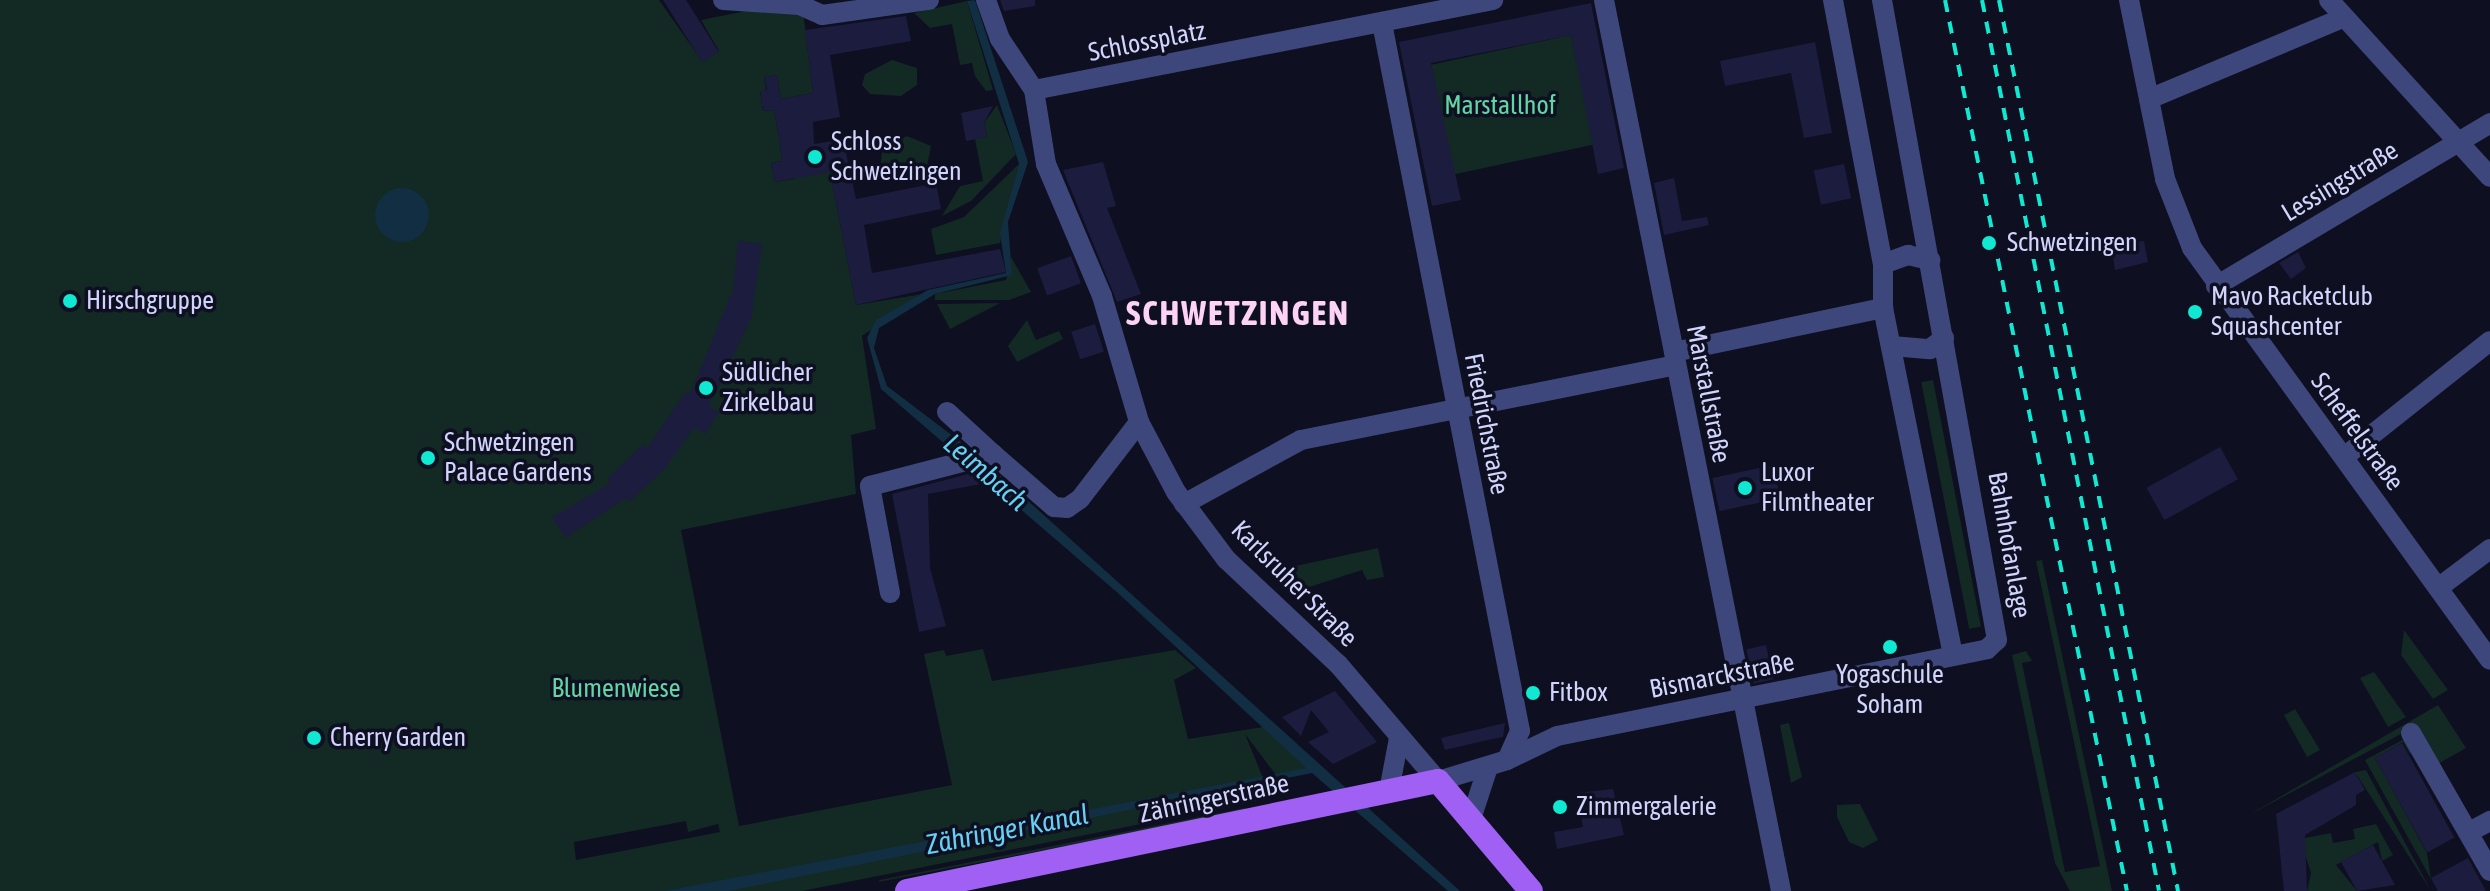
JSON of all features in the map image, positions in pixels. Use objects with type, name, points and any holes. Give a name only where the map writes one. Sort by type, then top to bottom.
[{"type":"main road","name":"Zähringerstraße","points":[[907,891],[946,887],[1438,781]]},
{"type":"main road","points":[[1438,781],[1472,816],[1531,891]]},
{"type":"street","points":[[723,0],[800,5],[822,15],[929,0]]},
{"type":"street","points":[[986,0],[1000,39],[1034,90]]},
{"type":"street","name":"Schlossplatz","points":[[1034,90],[1493,0]]},
{"type":"street","name":"Marstallstraße","points":[[1604,0],[1781,891]]},
{"type":"street","points":[[1833,0],[1883,264],[1883,308],[1953,656]]},
{"type":"street","name":"Bahnhofanlage","points":[[1882,0],[1999,631],[1987,649],[1953,656]]},
{"type":"street","name":"Scheffelstraße","points":[[2129,0],[2172,205],[2216,286],[2490,660]]},
{"type":"street","points":[[2329,0],[2340,19],[2490,177]]},
{"type":"street","points":[[2149,99],[2340,19]]},
{"type":"street","name":"Friedrichstraße","points":[[1382,23],[1519,721],[1519,741],[1507,760]]},
{"type":"street","name":"Karlsruher Straße","points":[[1034,90],[1041,149],[1106,308],[1139,422],[1184,504],[1226,559],[1331,656],[1438,781]]},
{"type":"street","name":"Lessingstraße","points":[[2216,286],[2490,123]]},
{"type":"street","points":[[1883,264],[1908,255],[1930,260]]},
{"type":"street","points":[[1184,504],[1301,440],[1457,409],[1883,308]]},
{"type":"street","points":[[1892,346],[1930,349],[1944,338]]},
{"type":"street","points":[[2344,457],[2490,341]]},
{"type":"street","points":[[947,412],[982,459],[1054,507],[1067,508],[1139,422]]},
{"type":"street","points":[[890,593],[870,486],[982,459]]},
{"type":"street","points":[[2438,588],[2490,549]]},
{"type":"street","name":"Bismarckstraße","points":[[1507,760],[1557,736],[1953,656]]},
{"type":"street","points":[[2411,733],[2490,871]]},
{"type":"street","points":[[1389,791],[1399,738]]},
{"type":"street","points":[[1438,781],[1487,770],[1507,760]]},
{"type":"street","points":[[1472,816],[1487,770]]},
{"type":"street","points":[[2469,832],[2490,821]]},
{"type":"green space","name":"Schwetzingen Palace Gardens","points":[[0,0],[659,0],[702,61],[719,51],[701,20],[756,9],[803,11],[813,93],[781,99],[777,75],[764,77],[766,90],[760,92],[763,111],[774,110],[780,143],[782,161],[771,163],[775,182],[794,179],[792,168],[830,172],[856,305],[923,294],[862,336],[876,429],[851,435],[856,494],[681,530],[739,826],[952,785],[924,654],[944,650],[946,656],[983,649],[992,681],[1175,650],[1196,668],[1174,680],[1188,739],[1263,727],[1307,768],[1276,775],[1245,734],[1270,795],[1257,801],[802,891],[0,891]],"holes":[[[686,821],[688,832],[718,824],[720,832],[576,860],[574,842]]]},
{"type":"green space","points":[[967,1],[993,90],[986,91],[975,76],[972,63],[960,65],[952,24],[930,28],[914,13]]},
{"type":"green space","name":"Marstallhof","points":[[1571,35],[1594,145],[1454,174],[1431,65]]},
{"type":"green space","points":[[892,60],[917,68],[917,85],[901,96],[870,94],[862,85],[865,74]]},
{"type":"green space","points":[[997,105],[1016,154],[971,201],[942,216],[960,186],[983,181],[975,139],[987,137],[984,123]]},
{"type":"green space","points":[[907,136],[931,146],[927,166],[908,175],[880,168],[883,145]]},
{"type":"green space","points":[[1019,164],[1000,243],[936,255],[931,229],[964,217]]},
{"type":"green space","points":[[1011,257],[1031,292],[1009,300],[935,300],[935,294],[1006,280]]},
{"type":"green space","points":[[1000,303],[950,329],[937,304]]},
{"type":"green space","points":[[1027,320],[1036,340],[1059,331],[1063,339],[1017,362],[1008,346]]},
{"type":"green space","points":[[1933,380],[1981,626],[1969,629],[1921,382]]},
{"type":"green space","points":[[1378,548],[1384,577],[1367,580],[1362,570],[1297,591],[1281,577],[1291,567]]},
{"type":"green space","points":[[2042,560],[2112,891],[2070,891],[2055,863],[2012,655],[2026,651],[2032,661],[2022,663],[2065,872],[2100,866],[2036,561]]},
{"type":"green space","points":[[2404,630],[2448,690],[2433,699],[2401,655]]},
{"type":"green space","points":[[2374,672],[2406,717],[2388,727],[2360,678]]},
{"type":"green space","points":[[2438,705],[2466,748],[2436,765],[2414,727],[2247,816]]},
{"type":"green space","points":[[2295,709],[2320,750],[2307,757],[2284,715]]},
{"type":"green space","points":[[1789,723],[1802,777],[1791,783],[1780,725]]},
{"type":"green space","points":[[2408,737],[2415,751],[2410,754],[2403,742],[2375,758],[2427,853],[2431,879],[2365,760]]},
{"type":"green space","points":[[2366,770],[2431,891],[2355,772]]},
{"type":"green space","points":[[1860,804],[1878,840],[1863,848],[1849,842],[1837,817],[1837,805]]},
{"type":"green space","points":[[1245,808],[1245,811],[878,882],[880,880]]},
{"type":"green space","points":[[2376,824],[2393,855],[2382,861],[2378,842],[2336,865],[2357,891],[2307,891],[2311,873],[2300,839],[2331,833],[2333,843],[2355,839],[2353,829]]},
{"type":"water","points":[[975,0],[1028,162],[1008,222],[1012,275],[935,294],[879,328],[874,348],[887,386],[974,452],[1460,891],[1448,891],[1312,773],[729,891],[665,891],[1306,768],[1119,594],[881,389],[867,338],[876,320],[928,290],[1006,273],[1000,233],[1019,164],[967,1]]},
{"type":"water","points":[[402,188],[421,196],[429,215],[421,234],[402,242],[383,234],[375,215],[383,196]]},
{"type":"building","points":[[663,0],[686,0],[719,52],[702,62]]},
{"type":"building","points":[[1000,0],[1035,0],[1035,6],[1004,11]]},
{"type":"building","points":[[1591,3],[1624,168],[1598,174],[1571,35],[1431,63],[1461,200],[1432,206],[1399,42]]},
{"type":"building","name":"Schloss Schwetzingen","points":[[906,16],[911,41],[830,55],[840,117],[813,122],[814,144],[843,139],[856,199],[936,183],[941,209],[864,225],[872,273],[1000,249],[1006,272],[856,305],[830,172],[775,182],[771,163],[782,161],[780,143],[774,110],[763,111],[760,91],[767,90],[764,77],[777,75],[781,99],[813,93],[805,30]]},
{"type":"building","points":[[1815,42],[1832,133],[1804,138],[1791,73],[1725,86],[1720,61]]},
{"type":"building","points":[[993,106],[984,123],[987,137],[966,141],[961,113]]},
{"type":"building","points":[[1103,162],[1116,206],[1107,208],[1141,294],[1117,302],[1063,170]]},
{"type":"building","points":[[1844,164],[1851,198],[1821,205],[1814,170]]},
{"type":"building","points":[[1674,178],[1682,221],[1707,217],[1709,225],[1664,235],[1654,183]]},
{"type":"building","name":"Südlicher Zirkelbau","points":[[738,241],[762,244],[751,318],[709,406],[719,412],[705,434],[694,427],[666,467],[629,502],[626,498],[565,538],[552,517],[611,483],[607,479],[644,444],[647,448],[686,392],[690,394],[733,290]]},
{"type":"building","points":[[2144,241],[2148,262],[2115,270],[2111,244]]},
{"type":"building","points":[[2298,252],[2306,268],[2291,279],[2279,263]]},
{"type":"building","points":[[1071,256],[1081,283],[1047,296],[1037,268]]},
{"type":"building","points":[[1095,324],[1104,352],[1080,359],[1071,332]]},
{"type":"building","points":[[2220,447],[2238,479],[2164,520],[2147,488]]},
{"type":"building","name":"Luxor Filmtheater","points":[[1773,465],[1780,498],[1719,511],[1712,478]]},
{"type":"building","points":[[976,472],[986,483],[928,494],[930,568],[946,626],[919,632],[892,494]]},
{"type":"building","points":[[1766,645],[1773,679],[1754,683],[1746,649]]},
{"type":"building","points":[[1335,691],[1377,742],[1333,764],[1308,742],[1329,732],[1311,710],[1301,736],[1282,717]]},
{"type":"building","points":[[1505,723],[1503,737],[1445,750],[1441,738]]},
{"type":"building","points":[[2402,743],[2454,837],[2427,852],[2375,758]]},
{"type":"building","points":[[2355,772],[2365,790],[2356,795],[2356,805],[2305,835],[2307,891],[2284,891],[2276,814]]},
{"type":"building","points":[[1613,789],[1624,835],[1557,849],[1554,832],[1583,827],[1577,793]]},
{"type":"building","points":[[2373,845],[2395,885],[2357,891],[2341,862]]},
{"type":"building","points":[[2468,858],[2486,891],[2438,891],[2431,878]]},
{"type":"railway","points":[[1945,0],[2127,891]]},
{"type":"railway","points":[[1982,0],[2159,891]]},
{"type":"railway","points":[[1999,0],[2178,891]]},
{"type":"place","name":"Schloss Schwetzingen","points":[[815,157]]},
{"type":"place","name":"Schwetzingen","points":[[1989,243]]},
{"type":"place","name":"Hirschgruppe","points":[[70,301]]},
{"type":"place","name":"Mavo Racketclub Squashcenter","points":[[2195,312]]},
{"type":"place","name":"Südlicher Zirkelbau","points":[[706,388]]},
{"type":"place","name":"Schwetzingen Palace Gardens","points":[[428,458]]},
{"type":"place","name":"Luxor Filmtheater","points":[[1745,488]]},
{"type":"place","name":"Yogaschule Soham","points":[[1890,647]]},
{"type":"place","name":"Fitbox","points":[[1533,693]]},
{"type":"place","name":"Cherry Garden","points":[[314,738]]},
{"type":"place","name":"Zimmergalerie","points":[[1560,807]]},
{"type":"district","name":"SCHWETZINGEN","points":[[1238,313]]},
{"type":"water label","name":"Leimbach","points":[[986,472]]},
{"type":"water label","name":"Zähringer Kanal","points":[[1007,829]]},
{"type":"park label","name":"Blumenwiese","points":[[616,689]]}]
